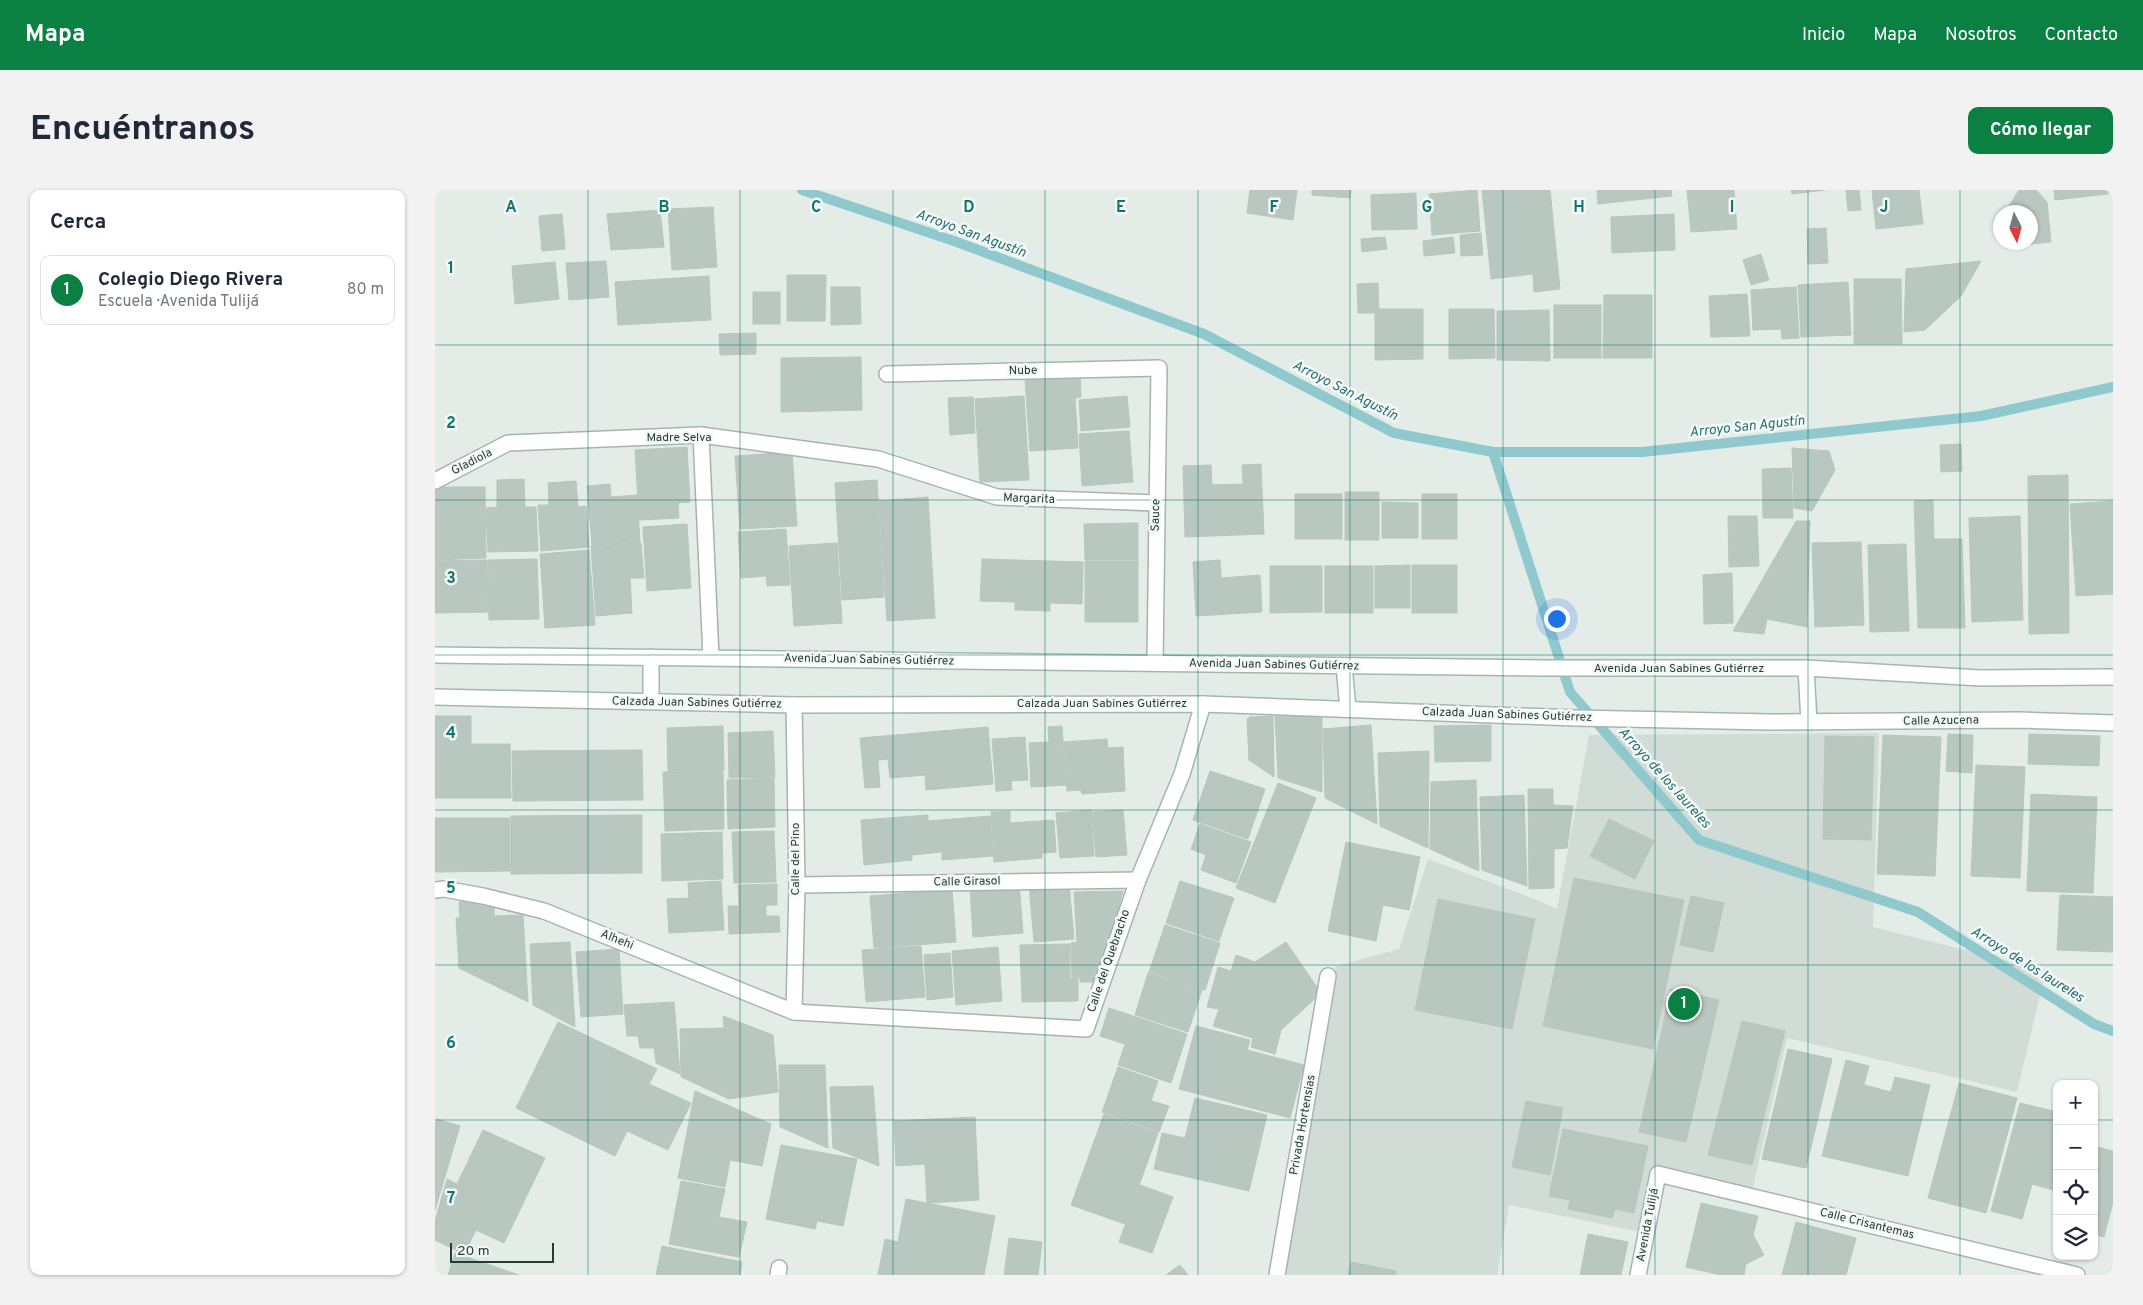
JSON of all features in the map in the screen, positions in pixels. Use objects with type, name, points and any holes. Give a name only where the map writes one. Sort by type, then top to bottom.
[{"type":"street","name":"Nube","points":[[887,374],[1159,368]]},
{"type":"street","name":"Sauce","points":[[1155,663],[1159,368]]},
{"type":"street","name":"Madre Selva","points":[[508,443],[701,435],[878,459]]},
{"type":"street","points":[[701,435],[711,657]]},
{"type":"street","name":"Gladiola","points":[[435,481],[508,443]]},
{"type":"street","name":"Margarita","points":[[878,459],[997,498],[1156,503]]},
{"type":"street","name":"Avenida Juan Sabines Gutiérrez","points":[[435,655],[1545,668],[1806,668],[1981,678],[2113,677]]},
{"type":"street","points":[[651,657],[651,701]]},
{"type":"street","points":[[1344,666],[1348,708]]},
{"type":"street","points":[[1806,668],[1809,722]]},
{"type":"street","name":"Calzada Juan Sabines Gutiérrez","points":[[435,698],[794,705],[1203,704],[1575,718],[1769,722]]},
{"type":"street","name":"Calle del Quebracho","points":[[794,1012],[1086,1029],[1138,880],[1182,774],[1203,704]]},
{"type":"street","name":"Calle del Pino","points":[[794,705],[797,885],[794,1012]]},
{"type":"street","name":"Calle Azucena","points":[[1769,722],[2019,720],[2113,723]]},
{"type":"street","name":"Calle Girasol","points":[[797,885],[1138,880]]},
{"type":"street","name":"Alhehi","points":[[435,890],[444,889],[483,896],[544,911],[794,1012]]},
{"type":"street","name":"Privada Hortensias","points":[[1277,1275],[1329,976]]},
{"type":"street","name":"Avenida Tulijá","points":[[1638,1275],[1658,1174]]},
{"type":"street","name":"Calle Crisantemas","points":[[1658,1174],[2077,1275]]},
{"type":"shaded area","points":[[1879,733],[1873,927],[2046,970],[2017,1092],[1787,1038],[1751,1196],[1658,1174],[1645,1233],[1509,1205],[1497,1275],[1281,1275],[1336,966],[1399,949],[1428,859],[1557,909],[1589,735]]},
{"type":"building","points":[[1250,190],[1297,190],[1293,220],[1247,213]]},
{"type":"building","points":[[1312,190],[1351,190],[1350,198],[1312,195]]},
{"type":"building","points":[[1477,190],[1480,231],[1432,235],[1429,194]]},
{"type":"building","points":[[1482,190],[1550,190],[1560,289],[1534,292],[1533,274],[1491,279]]},
{"type":"building","points":[[1597,190],[1671,190],[1672,196],[1598,204]]},
{"type":"building","points":[[1687,190],[1734,190],[1737,229],[1691,232]]},
{"type":"building","points":[[1791,190],[1825,190],[1792,194]]},
{"type":"building","points":[[1846,190],[1859,190],[1861,210],[1848,211]]},
{"type":"building","points":[[1872,190],[1919,190],[1923,224],[1876,229]]},
{"type":"building","points":[[2019,190],[2036,190],[2047,202],[2051,242],[2038,243],[2038,205],[2010,205]]},
{"type":"building","points":[[2054,190],[2108,190],[2108,194],[2055,200]]},
{"type":"building","points":[[1416,193],[1417,229],[1372,230],[1371,195]]},
{"type":"building","points":[[713,207],[717,267],[672,270],[668,209]]},
{"type":"building","points":[[660,210],[664,247],[611,250],[607,214]]},
{"type":"building","points":[[562,214],[565,249],[542,251],[539,216]]},
{"type":"building","points":[[1674,214],[1675,250],[1612,253],[1611,217]]},
{"type":"building","points":[[1826,228],[1828,263],[1808,264],[1807,229]]},
{"type":"building","points":[[1481,233],[1483,255],[1461,256],[1460,235]]},
{"type":"building","points":[[1385,237],[1387,249],[1362,252],[1361,239]]},
{"type":"building","points":[[1453,237],[1455,253],[1424,256],[1423,241]]},
{"type":"building","points":[[1761,254],[1769,280],[1751,285],[1743,260]]},
{"type":"building","points":[[606,261],[609,297],[569,300],[566,263]]},
{"type":"building","points":[[1981,261],[1961,296],[1925,330],[1904,332],[1906,269]]},
{"type":"building","points":[[555,262],[559,299],[515,304],[512,266]]},
{"type":"building","points":[[787,275],[826,275],[825,321],[787,321]]},
{"type":"building","points":[[709,276],[711,320],[618,325],[615,282]]},
{"type":"building","points":[[1854,279],[1901,279],[1902,344],[1854,344]]},
{"type":"building","points":[[1848,282],[1851,335],[1801,337],[1798,285]]},
{"type":"building","points":[[1378,283],[1379,313],[1358,313],[1357,284]]},
{"type":"building","points":[[831,287],[860,287],[861,324],[831,325]]},
{"type":"building","points":[[1796,287],[1799,338],[1782,339],[1781,329],[1753,330],[1751,290]]},
{"type":"building","points":[[753,292],[780,292],[780,324],[753,324]]},
{"type":"building","points":[[1747,294],[1750,336],[1711,337],[1709,296]]},
{"type":"building","points":[[1604,295],[1652,295],[1652,358],[1603,358]]},
{"type":"building","points":[[1554,305],[1601,305],[1601,358],[1554,358]]},
{"type":"building","points":[[1375,309],[1423,309],[1423,359],[1375,360]]},
{"type":"building","points":[[1449,309],[1494,309],[1495,358],[1449,359]]},
{"type":"building","points":[[1549,310],[1550,361],[1497,360],[1497,311]]},
{"type":"building","points":[[756,333],[756,354],[720,355],[719,334]]},
{"type":"building","points":[[861,357],[862,410],[781,412],[781,358]]},
{"type":"building","points":[[1080,375],[1081,397],[1075,398],[1078,448],[1030,451],[1025,379]]},
{"type":"building","points":[[1024,396],[1029,480],[980,482],[975,399]]},
{"type":"building","points":[[1127,396],[1130,427],[1081,431],[1079,400]]},
{"type":"building","points":[[973,397],[975,433],[950,435],[948,398]]},
{"type":"building","points":[[1129,431],[1133,482],[1082,486],[1079,434]]},
{"type":"building","points":[[1961,444],[1962,471],[1941,472],[1940,445]]},
{"type":"building","points":[[687,447],[690,502],[678,503],[679,518],[639,520],[635,450]]},
{"type":"building","points":[[1792,448],[1829,451],[1835,470],[1812,511],[1794,508]]},
{"type":"building","points":[[792,452],[797,526],[740,529],[735,456]]},
{"type":"building","points":[[1261,464],[1264,534],[1185,537],[1183,466],[1211,465],[1212,485],[1243,484],[1242,465]]},
{"type":"building","points":[[1791,468],[1793,518],[1763,518],[1762,469]]},
{"type":"building","points":[[2068,475],[2069,633],[2029,634],[2028,476]]},
{"type":"building","points":[[524,479],[525,507],[536,507],[538,551],[488,552],[486,508],[497,507],[497,480]]},
{"type":"building","points":[[877,480],[884,597],[842,600],[835,483]]},
{"type":"building","points":[[576,481],[578,507],[586,506],[589,547],[541,551],[538,505],[549,505],[548,483]]},
{"type":"building","points":[[610,484],[611,497],[637,495],[640,542],[592,545],[587,486]]},
{"type":"building","points":[[435,487],[485,487],[486,558],[435,560]]},
{"type":"building","points":[[1345,492],[1379,492],[1379,540],[1345,540]]},
{"type":"building","points":[[1295,494],[1342,494],[1342,539],[1295,539]]},
{"type":"building","points":[[1422,494],[1457,494],[1457,539],[1422,539]]},
{"type":"building","points":[[928,497],[935,618],[887,621],[879,501]]},
{"type":"building","points":[[1933,500],[1934,539],[1962,539],[1965,628],[1918,628],[1914,501]]},
{"type":"building","points":[[2113,501],[2113,594],[2076,596],[2070,504]]},
{"type":"building","points":[[1382,502],[1418,503],[1418,538],[1382,538]]},
{"type":"building","points":[[1728,516],[1757,516],[1759,566],[1729,567]]},
{"type":"building","points":[[2020,516],[2023,620],[1972,622],[1969,518]]},
{"type":"building","points":[[1796,521],[1810,521],[1807,627],[1767,619],[1764,634],[1733,631]]},
{"type":"building","points":[[1138,523],[1138,560],[1085,560],[1084,524]]},
{"type":"building","points":[[687,524],[691,588],[647,591],[643,527]]},
{"type":"building","points":[[786,529],[790,585],[767,586],[766,576],[741,578],[738,532]]},
{"type":"building","points":[[1861,542],[1864,625],[1815,627],[1812,543]]},
{"type":"building","points":[[641,543],[644,578],[630,578],[632,613],[596,616],[591,546]]},
{"type":"building","points":[[837,543],[842,623],[794,626],[789,546]]},
{"type":"building","points":[[1906,544],[1909,631],[1870,632],[1868,545]]},
{"type":"building","points":[[589,550],[595,625],[545,628],[540,554]]},
{"type":"building","points":[[537,559],[539,619],[489,620],[488,560]]},
{"type":"building","points":[[982,559],[1083,562],[1082,604],[1050,603],[1050,611],[1015,610],[1015,602],[980,601]]},
{"type":"building","points":[[487,560],[488,612],[435,613],[435,561]]},
{"type":"building","points":[[1220,560],[1221,578],[1260,575],[1262,612],[1196,616],[1193,562]]},
{"type":"building","points":[[1085,561],[1138,561],[1138,622],[1085,622]]},
{"type":"building","points":[[1410,565],[1410,608],[1375,608],[1375,566]]},
{"type":"building","points":[[1412,565],[1457,565],[1457,613],[1412,613]]},
{"type":"building","points":[[1270,566],[1322,566],[1322,612],[1270,613]]},
{"type":"building","points":[[1325,566],[1373,566],[1373,613],[1325,613]]},
{"type":"building","points":[[1732,573],[1733,623],[1704,624],[1703,575]]},
{"type":"building","points":[[435,716],[471,716],[471,744],[510,744],[511,798],[435,798]]},
{"type":"building","points":[[1273,716],[1274,776],[1250,758],[1249,717]]},
{"type":"building","points":[[1275,716],[1322,716],[1322,792],[1278,778]]},
{"type":"building","points":[[1272,717],[1274,777],[1249,760],[1247,719]]},
{"type":"building","points":[[1371,725],[1377,824],[1325,798],[1323,729]]},
{"type":"building","points":[[1491,725],[1491,761],[1435,762],[1434,726]]},
{"type":"building","points":[[723,726],[724,770],[668,771],[667,728]]},
{"type":"building","points":[[1062,726],[1066,785],[1031,787],[1029,743],[1049,742],[1048,727]]},
{"type":"building","points":[[988,727],[993,784],[926,790],[925,775],[890,778],[888,759],[878,760],[880,787],[865,788],[860,738]]},
{"type":"building","points":[[773,731],[775,777],[729,778],[728,733]]},
{"type":"building","points":[[1948,734],[1973,735],[1972,773],[1946,771]]},
{"type":"building","points":[[2029,734],[2100,736],[2099,766],[2028,764]]},
{"type":"building","points":[[1883,735],[1941,737],[1935,876],[1877,874]]},
{"type":"building","points":[[1825,736],[1874,737],[1871,840],[1823,839]]},
{"type":"building","points":[[1025,737],[1028,780],[1011,781],[1012,790],[996,791],[992,739]]},
{"type":"building","points":[[1107,739],[1108,748],[1123,747],[1125,791],[1082,794],[1081,790],[1067,791],[1064,742]]},
{"type":"building","points":[[642,750],[643,800],[513,801],[512,751]]},
{"type":"building","points":[[1429,751],[1428,848],[1380,826],[1378,753]]},
{"type":"building","points":[[1976,765],[2025,767],[2020,878],[1971,876]]},
{"type":"building","points":[[723,771],[724,829],[665,831],[663,772]]},
{"type":"building","points":[[1210,771],[1265,789],[1248,839],[1193,820]]},
{"type":"building","points":[[774,778],[775,827],[728,829],[727,780]]},
{"type":"building","points":[[1476,780],[1479,871],[1430,849],[1431,782]]},
{"type":"building","points":[[1278,783],[1316,798],[1275,903],[1236,888]]},
{"type":"building","points":[[1528,789],[1553,789],[1553,805],[1573,806],[1567,848],[1554,849],[1554,888],[1529,889]]},
{"type":"building","points":[[2031,794],[2097,797],[2093,893],[2027,891]]},
{"type":"building","points":[[1524,795],[1527,886],[1482,870],[1480,797]]},
{"type":"building","points":[[1091,810],[1094,856],[1060,858],[1056,813]]},
{"type":"building","points":[[1123,810],[1127,855],[1096,857],[1092,812]]},
{"type":"building","points":[[1010,811],[1010,823],[1054,820],[1056,852],[1042,853],[1042,858],[994,862],[991,812]]},
{"type":"building","points":[[642,815],[642,873],[511,874],[511,816]]},
{"type":"building","points":[[928,815],[928,821],[990,816],[993,856],[942,860],[942,852],[912,855],[912,860],[864,865],[861,820]]},
{"type":"building","points":[[435,818],[510,818],[510,871],[435,872]]},
{"type":"building","points":[[1609,819],[1654,841],[1635,879],[1590,856]]},
{"type":"building","points":[[1200,824],[1251,842],[1236,883],[1201,870],[1206,855],[1191,849]]},
{"type":"building","points":[[774,831],[776,882],[734,883],[732,832]]},
{"type":"building","points":[[722,832],[723,879],[662,881],[661,834]]},
{"type":"building","points":[[1346,842],[1420,857],[1409,910],[1383,905],[1376,941],[1328,931]]},
{"type":"building","points":[[1574,878],[1684,900],[1653,1049],[1543,1026]]},
{"type":"building","points":[[721,881],[724,930],[669,933],[667,899],[689,898],[688,883]]},
{"type":"building","points":[[1180,881],[1234,898],[1219,941],[1166,923]]},
{"type":"building","points":[[1019,883],[1023,933],[973,937],[970,887]]},
{"type":"building","points":[[1069,883],[1074,939],[1034,942],[1029,886]]},
{"type":"building","points":[[777,884],[777,905],[766,905],[766,916],[779,916],[780,932],[729,934],[728,906],[739,906],[738,885]]},
{"type":"building","points":[[952,889],[956,942],[874,948],[870,896]]},
{"type":"building","points":[[1123,891],[1098,982],[1080,982],[1080,977],[1072,977],[1071,943],[1077,942],[1074,892]]},
{"type":"building","points":[[2060,895],[2113,897],[2113,952],[2057,950]]},
{"type":"building","points":[[1691,896],[1724,903],[1713,952],[1680,945]]},
{"type":"building","points":[[1438,899],[1535,919],[1512,1029],[1415,1010]]},
{"type":"building","points":[[494,900],[494,916],[523,915],[528,1002],[459,968],[456,918],[460,918],[459,902]]},
{"type":"building","points":[[1165,925],[1220,943],[1205,990],[1149,972]]},
{"type":"building","points":[[570,942],[575,1027],[533,1005],[530,944]]},
{"type":"building","points":[[1286,942],[1321,993],[1281,1030],[1275,1054],[1251,1047],[1253,1038],[1213,1026],[1219,1009],[1207,1007],[1218,967],[1231,971],[1236,955],[1255,962]]},
{"type":"building","points":[[1070,944],[1070,978],[1078,978],[1078,1001],[1022,1002],[1020,945]]},
{"type":"building","points":[[921,946],[925,997],[866,1002],[862,950]]},
{"type":"building","points":[[998,947],[1002,1001],[956,1005],[952,951]]},
{"type":"building","points":[[619,949],[623,1014],[581,1017],[576,952]]},
{"type":"building","points":[[950,953],[953,997],[927,1000],[924,955]]},
{"type":"building","points":[[1148,973],[1202,990],[1188,1032],[1135,1015]]},
{"type":"building","points":[[1671,989],[1719,1000],[1686,1142],[1639,1132]]},
{"type":"building","points":[[674,1002],[680,1074],[656,1063],[654,1048],[640,1048],[638,1036],[627,1036],[624,1005]]},
{"type":"building","points":[[1109,1008],[1187,1034],[1171,1083],[1118,1065],[1125,1044],[1100,1036]]},
{"type":"building","points":[[723,1016],[773,1035],[778,1092],[729,1099],[681,1077],[680,1029],[724,1028]]},
{"type":"building","points":[[1742,1021],[1785,1031],[1752,1165],[1708,1155]]},
{"type":"building","points":[[558,1022],[657,1069],[649,1084],[691,1103],[668,1150],[627,1131],[615,1156],[516,1108]]},
{"type":"building","points":[[1196,1026],[1250,1040],[1247,1050],[1304,1065],[1290,1118],[1179,1089]]},
{"type":"building","points":[[1788,1049],[1832,1059],[1806,1168],[1762,1159]]},
{"type":"building","points":[[1846,1060],[1869,1066],[1864,1085],[1891,1092],[1895,1077],[1930,1085],[1908,1176],[1822,1156]]},
{"type":"building","points":[[779,1065],[825,1065],[828,1148],[780,1127]]},
{"type":"building","points":[[1118,1067],[1158,1081],[1151,1101],[1169,1106],[1159,1132],[1102,1112]]},
{"type":"building","points":[[1959,1083],[2017,1098],[1986,1213],[1928,1198]]},
{"type":"building","points":[[873,1086],[879,1166],[833,1148],[830,1087]]},
{"type":"building","points":[[695,1091],[771,1124],[762,1166],[730,1160],[725,1187],[678,1178]]},
{"type":"building","points":[[1195,1098],[1267,1115],[1249,1191],[1154,1169],[1162,1133],[1185,1138]]},
{"type":"building","points":[[1526,1101],[1563,1108],[1550,1175],[1512,1167]]},
{"type":"building","points":[[2020,1103],[2053,1111],[2053,1190],[2032,1184],[2022,1219],[1991,1211]]},
{"type":"building","points":[[1104,1114],[1158,1133],[1125,1224],[1071,1205]]},
{"type":"building","points":[[975,1117],[979,1200],[927,1203],[925,1164],[896,1166],[894,1121]]},
{"type":"building","points":[[437,1119],[460,1126],[435,1210],[435,1125]]},
{"type":"building","points":[[1563,1129],[1648,1146],[1634,1213],[1615,1209],[1612,1218],[1568,1209],[1570,1200],[1549,1196]]},
{"type":"building","points":[[483,1130],[545,1158],[504,1243],[476,1230],[464,1254],[435,1240],[435,1221],[447,1179],[457,1184]]},
{"type":"building","points":[[781,1145],[857,1159],[843,1226],[817,1221],[815,1229],[766,1219]]},
{"type":"building","points":[[2098,1147],[2113,1151],[2113,1202],[2104,1237],[2098,1235]]},
{"type":"building","points":[[681,1181],[725,1189],[719,1217],[747,1222],[739,1257],[669,1244]]},
{"type":"building","points":[[1140,1185],[1173,1197],[1152,1253],[1119,1242]]},
{"type":"building","points":[[906,1199],[995,1216],[984,1275],[878,1275],[885,1239],[898,1242]]},
{"type":"building","points":[[1701,1203],[1758,1216],[1753,1235],[1764,1255],[1746,1264],[1744,1275],[1721,1275],[1686,1267]]},
{"type":"building","points":[[1796,1222],[1856,1238],[1846,1275],[1782,1275]]},
{"type":"building","points":[[1588,1234],[1628,1242],[1621,1275],[1580,1275]]},
{"type":"building","points":[[1009,1238],[1042,1242],[1038,1275],[1004,1275]]},
{"type":"building","points":[[662,1246],[742,1262],[740,1275],[656,1275]]},
{"type":"building","points":[[455,1253],[519,1275],[448,1275]]},
{"type":"building","points":[[1351,1262],[1396,1271],[1396,1275],[1348,1275]]},
{"type":"building","points":[[1180,1265],[1188,1275],[1166,1275]]},
{"type":"waterway","name":"Arroyo San Agustín","points":[[802,190],[954,241],[1204,334],[1394,433],[1493,452],[1642,452],[1981,416],[2113,387]]},
{"type":"waterway","name":"Arroyo de los laureles","points":[[1493,452],[1570,692],[1699,840],[1918,912],[2094,1024],[2113,1031]]},
{"type":"place","name":"Colegio Diego Rivera","points":[[1684,1004]]}]
